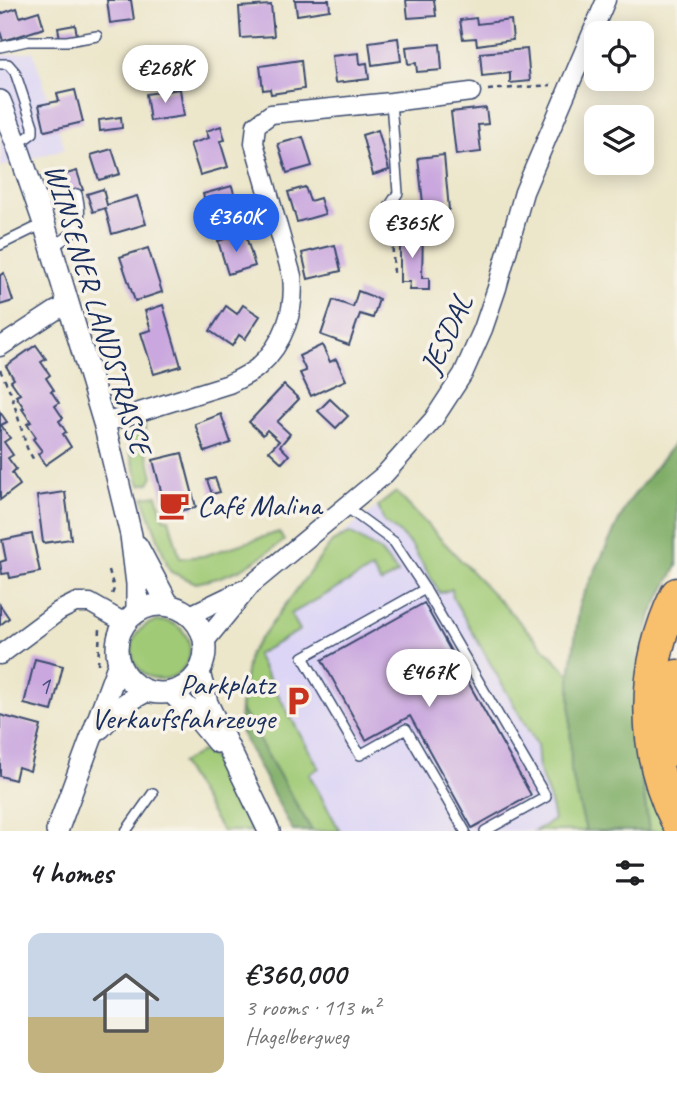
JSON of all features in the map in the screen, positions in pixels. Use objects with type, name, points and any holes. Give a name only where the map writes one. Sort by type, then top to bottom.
[{"type":"highway","points":[[675,814],[662,788],[653,746],[650,707],[658,640],[677,594]]},
{"type":"highway","points":[[677,676],[674,716],[677,750]]},
{"type":"street","name":"JESDAL","points":[[205,641],[251,585],[384,475],[433,420],[463,374],[497,288],[524,192],[606,0]]},
{"type":"street","points":[[104,423],[236,380],[258,367],[282,335],[292,309],[292,276],[254,143],[256,125],[271,114],[391,103],[471,92]]},
{"type":"street","name":"WINSENER LANDSTRASSE","points":[[0,101],[52,247],[104,423],[131,535],[136,584],[131,617],[119,635],[119,663],[57,831]]},
{"type":"street","points":[[0,347],[69,304]]},
{"type":"street","name":"WINSENER LANDSTRASSE","points":[[131,535],[169,606]]},
{"type":"street","name":"JESDAL","points":[[190,615],[251,585]]},
{"type":"street","points":[[0,655],[59,611],[75,603],[90,603],[105,611],[131,617],[147,607],[158,605],[180,609],[190,615],[205,641],[199,672],[192,681],[171,692],[147,691],[135,684],[119,663]]},
{"type":"street","points":[[199,672],[207,703],[269,831]]},
{"type":"street","name":"WINSENER LANDSTRASSE","points":[[94,735],[119,708],[147,691]]},
{"type":"street","points":[[171,692],[194,714],[237,766]]},
{"type":"lane","points":[[0,47],[27,41],[67,41],[97,36]]},
{"type":"lane","points":[[0,64],[8,64],[15,72],[33,127],[33,133],[17,145]]},
{"type":"lane","points":[[390,205],[398,193],[391,103]]},
{"type":"lane","points":[[52,247],[73,232],[79,222],[81,210],[77,194]]},
{"type":"lane","points":[[0,245],[44,223]]},
{"type":"lane","points":[[346,507],[394,542],[425,589],[545,797],[485,831]]},
{"type":"lane","points":[[425,589],[303,657],[360,755],[405,729],[465,831]]},
{"type":"lane","points":[[125,831],[153,793]]},
{"type":"path","points":[[471,92],[560,84]]},
{"type":"path","points":[[390,205],[394,274]]},
{"type":"path","points":[[0,370],[34,462]]},
{"type":"path","points":[[97,669],[100,622],[114,589],[109,570]]},
{"type":"shaded area","points":[[33,51],[65,149],[1,167],[0,56]]},
{"type":"shaded area","points":[[396,492],[570,675],[571,771],[586,831],[312,831],[249,654],[332,542]]},
{"type":"green space","points":[[145,423],[145,445],[153,476],[149,483],[140,485],[128,446],[131,438]]},
{"type":"green space","points":[[677,440],[677,566],[651,614],[632,715],[649,831],[586,831],[571,771],[570,675],[580,602],[627,504]]},
{"type":"green space","points":[[396,492],[570,675],[571,771],[586,831],[535,831],[554,820],[539,770],[537,745],[453,598],[452,589],[440,593],[412,546],[384,522],[378,506]]},
{"type":"green space","points":[[157,495],[164,519],[169,519],[180,558],[203,556],[279,532],[284,541],[241,569],[196,583],[169,569],[143,497]]},
{"type":"green space","points":[[350,533],[380,551],[398,573],[381,583],[372,569],[291,614],[300,630],[256,655],[319,768],[309,774],[340,831],[312,831],[240,708],[249,654],[332,542]]},
{"type":"green space","points":[[155,621],[167,621],[182,629],[190,644],[190,656],[182,671],[167,679],[155,679],[140,671],[132,656],[132,644],[140,629]]},
{"type":"green space","points":[[240,708],[312,831],[293,831],[239,729]]},
{"type":"green space","points":[[202,751],[218,761],[252,831],[222,831],[181,763]]},
{"type":"green space","points":[[642,778],[669,831],[649,831]]},
{"type":"building","points":[[107,0],[131,0],[134,20],[110,23]]},
{"type":"building","points":[[295,0],[329,0],[330,10],[297,15]]},
{"type":"building","points":[[406,0],[434,0],[436,16],[408,18]]},
{"type":"building","points":[[271,5],[274,36],[241,38],[239,7]]},
{"type":"building","points":[[17,8],[20,17],[39,11],[44,28],[3,41],[0,14]]},
{"type":"building","points":[[476,18],[477,24],[511,20],[513,40],[477,45],[476,38],[463,39],[460,20]]},
{"type":"building","points":[[75,25],[77,35],[60,38],[58,28]]},
{"type":"building","points":[[398,38],[401,61],[372,65],[369,42]]},
{"type":"building","points":[[440,44],[442,70],[417,72],[416,63],[408,64],[406,47]]},
{"type":"building","points":[[527,49],[530,81],[510,83],[510,73],[482,76],[480,53]]},
{"type":"building","points":[[359,53],[360,64],[367,63],[369,79],[335,83],[332,56]]},
{"type":"building","points":[[301,60],[304,89],[271,94],[270,89],[263,90],[260,66]]},
{"type":"building","points":[[180,89],[184,116],[150,121],[146,94]]},
{"type":"building","points":[[75,90],[83,122],[45,131],[39,105],[59,101],[57,94]]},
{"type":"building","points":[[486,108],[488,124],[478,125],[481,152],[456,155],[451,112]]},
{"type":"building","points":[[121,117],[122,128],[100,131],[99,120]]},
{"type":"building","points":[[221,126],[225,140],[220,141],[228,167],[200,175],[190,144],[209,138],[206,131]]},
{"type":"building","points":[[378,130],[389,170],[373,175],[362,135]]},
{"type":"building","points":[[303,137],[312,166],[287,173],[278,144]]},
{"type":"building","points":[[112,149],[120,174],[99,180],[91,155]]},
{"type":"building","points":[[444,155],[449,210],[424,212],[418,158]]},
{"type":"building","points":[[77,171],[83,190],[69,194],[63,175]]},
{"type":"building","points":[[232,186],[241,220],[212,228],[203,194]]},
{"type":"building","points":[[305,187],[310,201],[320,198],[325,214],[297,222],[288,192]]},
{"type":"building","points":[[103,189],[107,205],[137,196],[146,224],[112,234],[105,208],[93,212],[87,194]]},
{"type":"building","points":[[400,229],[423,230],[422,278],[429,278],[429,290],[409,290],[410,282],[400,282]]},
{"type":"building","points":[[245,233],[255,266],[228,274],[218,241]]},
{"type":"building","points":[[335,245],[341,271],[308,279],[302,253]]},
{"type":"building","points":[[148,248],[162,292],[135,301],[120,257]]},
{"type":"building","points":[[4,273],[13,301],[0,305],[0,275]]},
{"type":"building","points":[[358,291],[379,299],[373,318],[360,314],[349,345],[321,335],[333,300],[353,307]]},
{"type":"building","points":[[163,305],[181,366],[154,374],[141,333],[151,330],[145,311]]},
{"type":"building","points":[[243,305],[260,316],[245,339],[239,335],[232,346],[210,331],[226,306],[237,314]]},
{"type":"building","points":[[36,345],[46,359],[41,362],[50,375],[46,378],[59,403],[55,406],[63,418],[59,421],[71,447],[45,465],[38,454],[42,451],[33,439],[36,437],[27,424],[31,422],[16,396],[20,394],[11,381],[14,379],[6,366]]},
{"type":"building","points":[[322,345],[330,362],[336,359],[346,380],[311,396],[300,373],[306,371],[299,356]]},
{"type":"building","points":[[284,385],[299,399],[277,422],[290,434],[280,446],[289,455],[282,463],[269,451],[279,441],[267,430],[263,435],[249,422]]},
{"type":"building","points":[[330,399],[348,416],[336,428],[318,411]]},
{"type":"building","points":[[0,412],[7,422],[1,425],[10,438],[4,442],[13,455],[8,458],[16,469],[12,473],[20,485],[0,500]]},
{"type":"building","points":[[221,414],[231,443],[205,452],[195,424]]},
{"type":"building","points":[[182,453],[196,507],[167,514],[153,460]]},
{"type":"building","points":[[215,478],[220,492],[212,494],[207,480]]},
{"type":"building","points":[[65,492],[71,539],[43,543],[37,496]]},
{"type":"building","points":[[32,534],[40,572],[10,578],[9,573],[2,574],[0,562],[6,560],[2,540]]},
{"type":"building","points":[[424,603],[531,795],[472,828],[410,716],[366,740],[322,660]]},
{"type":"building","points":[[0,605],[9,618],[0,625]]},
{"type":"building","points":[[35,659],[63,666],[52,711],[24,704]]},
{"type":"building","points":[[0,715],[41,726],[30,771],[18,767],[15,780],[0,776]]},
{"type":"place","name":"Café Malina","points":[[174,505]]},
{"type":"place","name":"Parkplatz Verkaufsfahrzeuge","points":[[298,701]]}]
